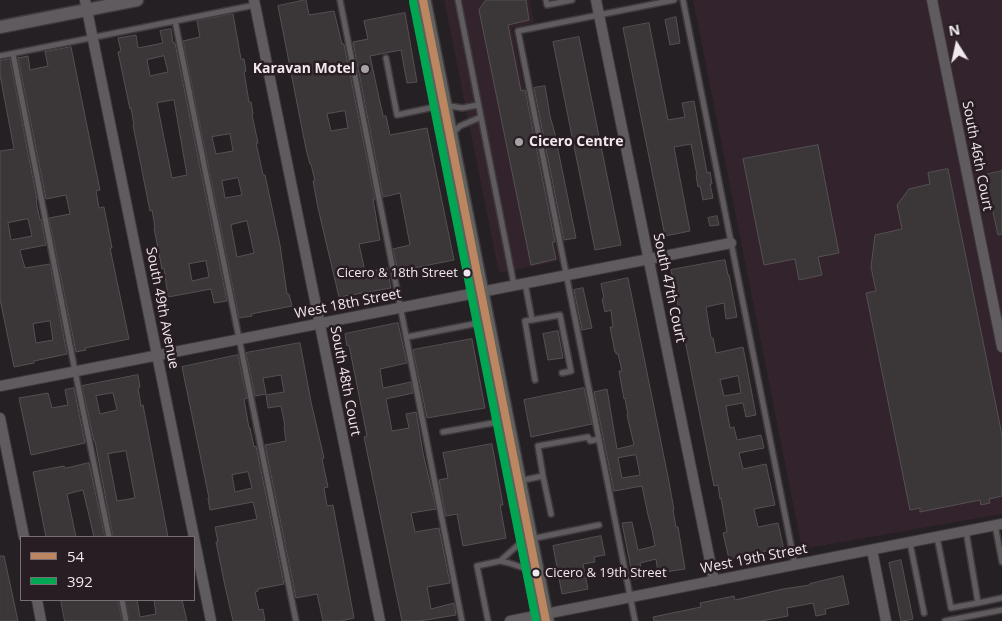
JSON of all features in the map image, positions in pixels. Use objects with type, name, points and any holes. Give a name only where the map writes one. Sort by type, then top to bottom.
[{"type":"main road","points":[[423,0],[546,618]]},
{"type":"street","points":[[0,27],[86,5],[137,0]]},
{"type":"street","name":"South 47th Court","points":[[596,0],[714,581]]},
{"type":"street","name":"South 46th Court","points":[[932,0],[1002,347]]},
{"type":"street","name":"South 48th Court","points":[[255,2],[380,621]]},
{"type":"street","name":"South 49th Avenue","points":[[86,5],[194,536]]},
{"type":"street","name":"West 18th Street","points":[[0,386],[732,243]]},
{"type":"street","points":[[0,418],[24,536]]},
{"type":"street","name":"West 19th Street","points":[[510,621],[546,618],[631,597],[998,525]]},
{"type":"street","name":"South 49th Avenue","points":[[195,542],[211,621]]},
{"type":"street","points":[[872,550],[886,621]]},
{"type":"street","points":[[37,601],[41,621]]},
{"type":"lane","points":[[340,0],[462,621]]},
{"type":"lane","points":[[458,0],[478,105],[519,284],[532,320]]},
{"type":"lane","points":[[546,0],[547,5],[572,0]]},
{"type":"lane","points":[[635,621],[518,31],[674,0]]},
{"type":"lane","points":[[684,0],[795,565]]},
{"type":"lane","points":[[0,56],[175,21],[255,2]]},
{"type":"lane","points":[[175,21],[296,621]]},
{"type":"lane","points":[[12,54],[109,536]]},
{"type":"lane","points":[[386,58],[397,114],[444,105],[462,108],[478,105]]},
{"type":"lane","points":[[450,136],[460,126],[481,117]]},
{"type":"lane","points":[[535,380],[525,321],[560,315],[570,371],[562,373]]},
{"type":"lane","points":[[407,337],[487,322]]},
{"type":"lane","points":[[443,432],[507,420]]},
{"type":"lane","points":[[551,514],[538,446],[588,437],[590,441],[599,439]]},
{"type":"lane","points":[[519,482],[543,476]]},
{"type":"lane","points":[[998,525],[1002,562]]},
{"type":"lane","points":[[500,561],[530,537],[599,526]]},
{"type":"lane","points":[[966,531],[978,603]]},
{"type":"lane","points":[[937,537],[951,608],[1002,598]]},
{"type":"lane","points":[[910,542],[924,614]]},
{"type":"lane","points":[[488,621],[477,566],[500,561],[537,572]]},
{"type":"lane","points":[[122,601],[126,621]]},
{"type":"lane","points":[[944,621],[1002,610]]},
{"type":"shaded area","name":"Cicero Centre","points":[[444,0],[530,0],[534,23],[512,28],[559,261],[499,273]]},
{"type":"shaded area","points":[[693,0],[1002,0],[1002,514],[802,549]]},
{"type":"building","points":[[306,0],[309,15],[334,11],[342,44],[344,44],[375,199],[373,199],[380,240],[359,244],[365,272],[387,268],[391,288],[339,297],[318,208],[313,181],[315,181],[306,149],[278,6]],"holes":[[[345,111],[348,128],[331,131],[327,114]]]},
{"type":"building","name":"Cicero Centre","points":[[486,0],[526,0],[529,20],[508,25],[521,91],[525,90],[555,242],[552,242],[556,259],[531,265],[479,10]]},
{"type":"building","points":[[405,13],[417,82],[407,83],[401,50],[370,56],[383,116],[386,116],[390,135],[427,128],[454,260],[398,271],[393,249],[410,245],[400,193],[383,197],[353,42],[368,39],[364,21]]},
{"type":"building","points":[[233,14],[241,59],[244,59],[246,71],[244,72],[249,102],[251,102],[258,143],[256,143],[280,245],[287,294],[289,294],[292,306],[239,318],[183,41],[200,37],[197,21]],"holes":[[[230,134],[233,151],[216,154],[212,137]],[[238,178],[242,195],[225,198],[222,181]],[[247,221],[254,253],[237,257],[231,225]]]},
{"type":"building","points":[[676,17],[680,43],[670,45],[665,20]]},
{"type":"building","points":[[649,23],[668,120],[685,117],[682,103],[694,101],[707,173],[710,172],[712,184],[710,184],[713,198],[703,200],[700,186],[698,187],[691,144],[674,147],[690,231],[665,236],[623,28]]},
{"type":"building","points":[[171,29],[173,43],[175,43],[227,301],[214,303],[211,289],[168,297],[164,268],[162,269],[152,210],[150,211],[131,108],[118,52],[121,51],[118,38],[136,35],[138,48],[163,43],[160,31]],"holes":[[[164,56],[168,72],[150,76],[147,60]],[[174,100],[187,175],[172,178],[157,103]],[[206,261],[209,277],[192,281],[189,264]]]},
{"type":"building","points":[[579,37],[621,245],[595,250],[553,42]]},
{"type":"building","points":[[71,47],[100,190],[96,191],[99,208],[104,207],[112,248],[110,248],[129,339],[85,348],[86,350],[76,352],[49,218],[70,214],[66,195],[46,199],[18,58],[28,56],[30,70],[48,66],[45,52]]},
{"type":"building","points":[[10,59],[46,245],[20,251],[25,268],[50,264],[67,354],[14,367],[0,299],[0,151],[14,149],[0,75],[0,61]],"holes":[[[28,219],[32,236],[11,240],[8,223]],[[50,321],[53,340],[36,343],[33,324]]]},
{"type":"building","points":[[545,86],[576,238],[564,240],[534,88]]},
{"type":"building","points":[[818,145],[839,253],[818,257],[822,275],[799,280],[795,259],[764,265],[743,159]]},
{"type":"building","points":[[948,169],[1002,435],[1002,496],[989,499],[990,503],[981,505],[980,500],[920,512],[920,508],[910,510],[866,293],[876,291],[871,267],[875,235],[902,229],[897,205],[909,189],[930,184],[928,173]]},
{"type":"building","points":[[1002,171],[1002,234],[998,235],[985,175]]},
{"type":"building","points":[[717,216],[719,225],[710,226],[708,218]]},
{"type":"building","points":[[725,260],[737,317],[726,319],[724,303],[706,307],[711,338],[713,338],[716,353],[743,347],[756,415],[746,417],[743,403],[726,406],[730,428],[734,427],[737,440],[761,435],[764,448],[739,453],[743,469],[766,464],[775,505],[754,509],[758,527],[778,523],[784,550],[775,551],[775,549],[729,559],[723,533],[727,532],[721,498],[718,485],[714,486],[671,270]],"holes":[[[738,376],[741,393],[724,396],[720,380]]]},
{"type":"building","points":[[628,278],[685,569],[658,573],[656,559],[640,563],[643,578],[633,579],[622,523],[632,522],[638,550],[655,546],[642,486],[614,491],[594,392],[607,389],[617,449],[634,445],[619,371],[622,371],[618,354],[615,352],[610,327],[613,327],[611,310],[605,312],[601,284]],"holes":[[[636,455],[640,475],[622,478],[618,458]]]},
{"type":"building","points":[[583,288],[592,328],[582,330],[574,290]]},
{"type":"building","points":[[398,323],[407,363],[380,369],[383,388],[411,382],[413,393],[386,399],[392,431],[409,428],[406,414],[416,412],[436,509],[411,513],[415,532],[439,528],[450,583],[427,587],[431,609],[454,603],[456,615],[420,621],[402,621],[364,437],[367,436],[349,345],[347,346],[345,334]]},
{"type":"building","points":[[558,331],[563,358],[548,360],[543,334]]},
{"type":"building","points":[[472,339],[485,408],[427,418],[413,350]]},
{"type":"building","points":[[300,343],[324,458],[322,459],[328,487],[324,488],[327,506],[333,505],[354,618],[341,621],[323,621],[317,594],[296,598],[265,445],[286,441],[281,406],[268,408],[266,395],[284,392],[281,375],[263,378],[266,394],[255,396],[246,353]]},
{"type":"building","points":[[238,355],[247,398],[244,399],[249,428],[254,447],[256,446],[284,584],[258,589],[255,592],[259,610],[263,609],[265,621],[233,621],[216,542],[218,542],[215,527],[257,519],[253,502],[210,510],[182,367]],"holes":[[[248,472],[252,488],[235,492],[232,475]]]},
{"type":"building","points":[[138,375],[141,406],[143,405],[168,536],[113,536],[82,386]],"holes":[[[113,393],[117,410],[100,414],[96,396]],[[126,451],[135,498],[117,501],[108,454]]]},
{"type":"building","points":[[74,388],[85,443],[31,455],[19,398],[48,393],[52,408],[68,405],[65,390]]},
{"type":"building","points":[[584,388],[592,424],[531,437],[524,400]]},
{"type":"building","points":[[492,444],[503,505],[500,505],[506,538],[463,546],[457,514],[446,516],[444,508],[439,480],[448,478],[443,453]]},
{"type":"building","points":[[89,463],[105,536],[94,536],[83,490],[67,494],[76,536],[46,536],[33,472],[64,466],[65,468]]},
{"type":"building","points":[[601,536],[605,555],[594,557],[595,562],[583,564],[588,589],[562,594],[553,546]]},
{"type":"building","points":[[0,556],[4,556],[18,621],[0,621]]},
{"type":"building","points":[[901,560],[913,619],[903,621],[901,621],[889,563]]},
{"type":"building","points":[[843,576],[849,604],[825,609],[826,614],[816,616],[813,603],[787,608],[788,616],[761,621],[654,621],[653,617],[701,607],[700,603],[734,596],[735,600],[810,585]]},
{"type":"building","points":[[61,601],[118,601],[122,621],[65,621]]},
{"type":"building","points":[[126,601],[137,601],[140,617],[156,614],[154,601],[182,601],[187,621],[130,621]]},
{"type":"transit line","name":"54","points":[[423,0],[546,621]]},
{"type":"transit line","name":"392","points":[[413,2],[536,621]]},
{"type":"place","name":"Karavan Motel","points":[[365,69]]},
{"type":"place","name":"Cicero Centre","points":[[519,142]]},
{"type":"place","name":"Cicero & 18th Street","points":[[467,273]]},
{"type":"place","name":"Cicero & 19th Street","points":[[536,573]]}]
